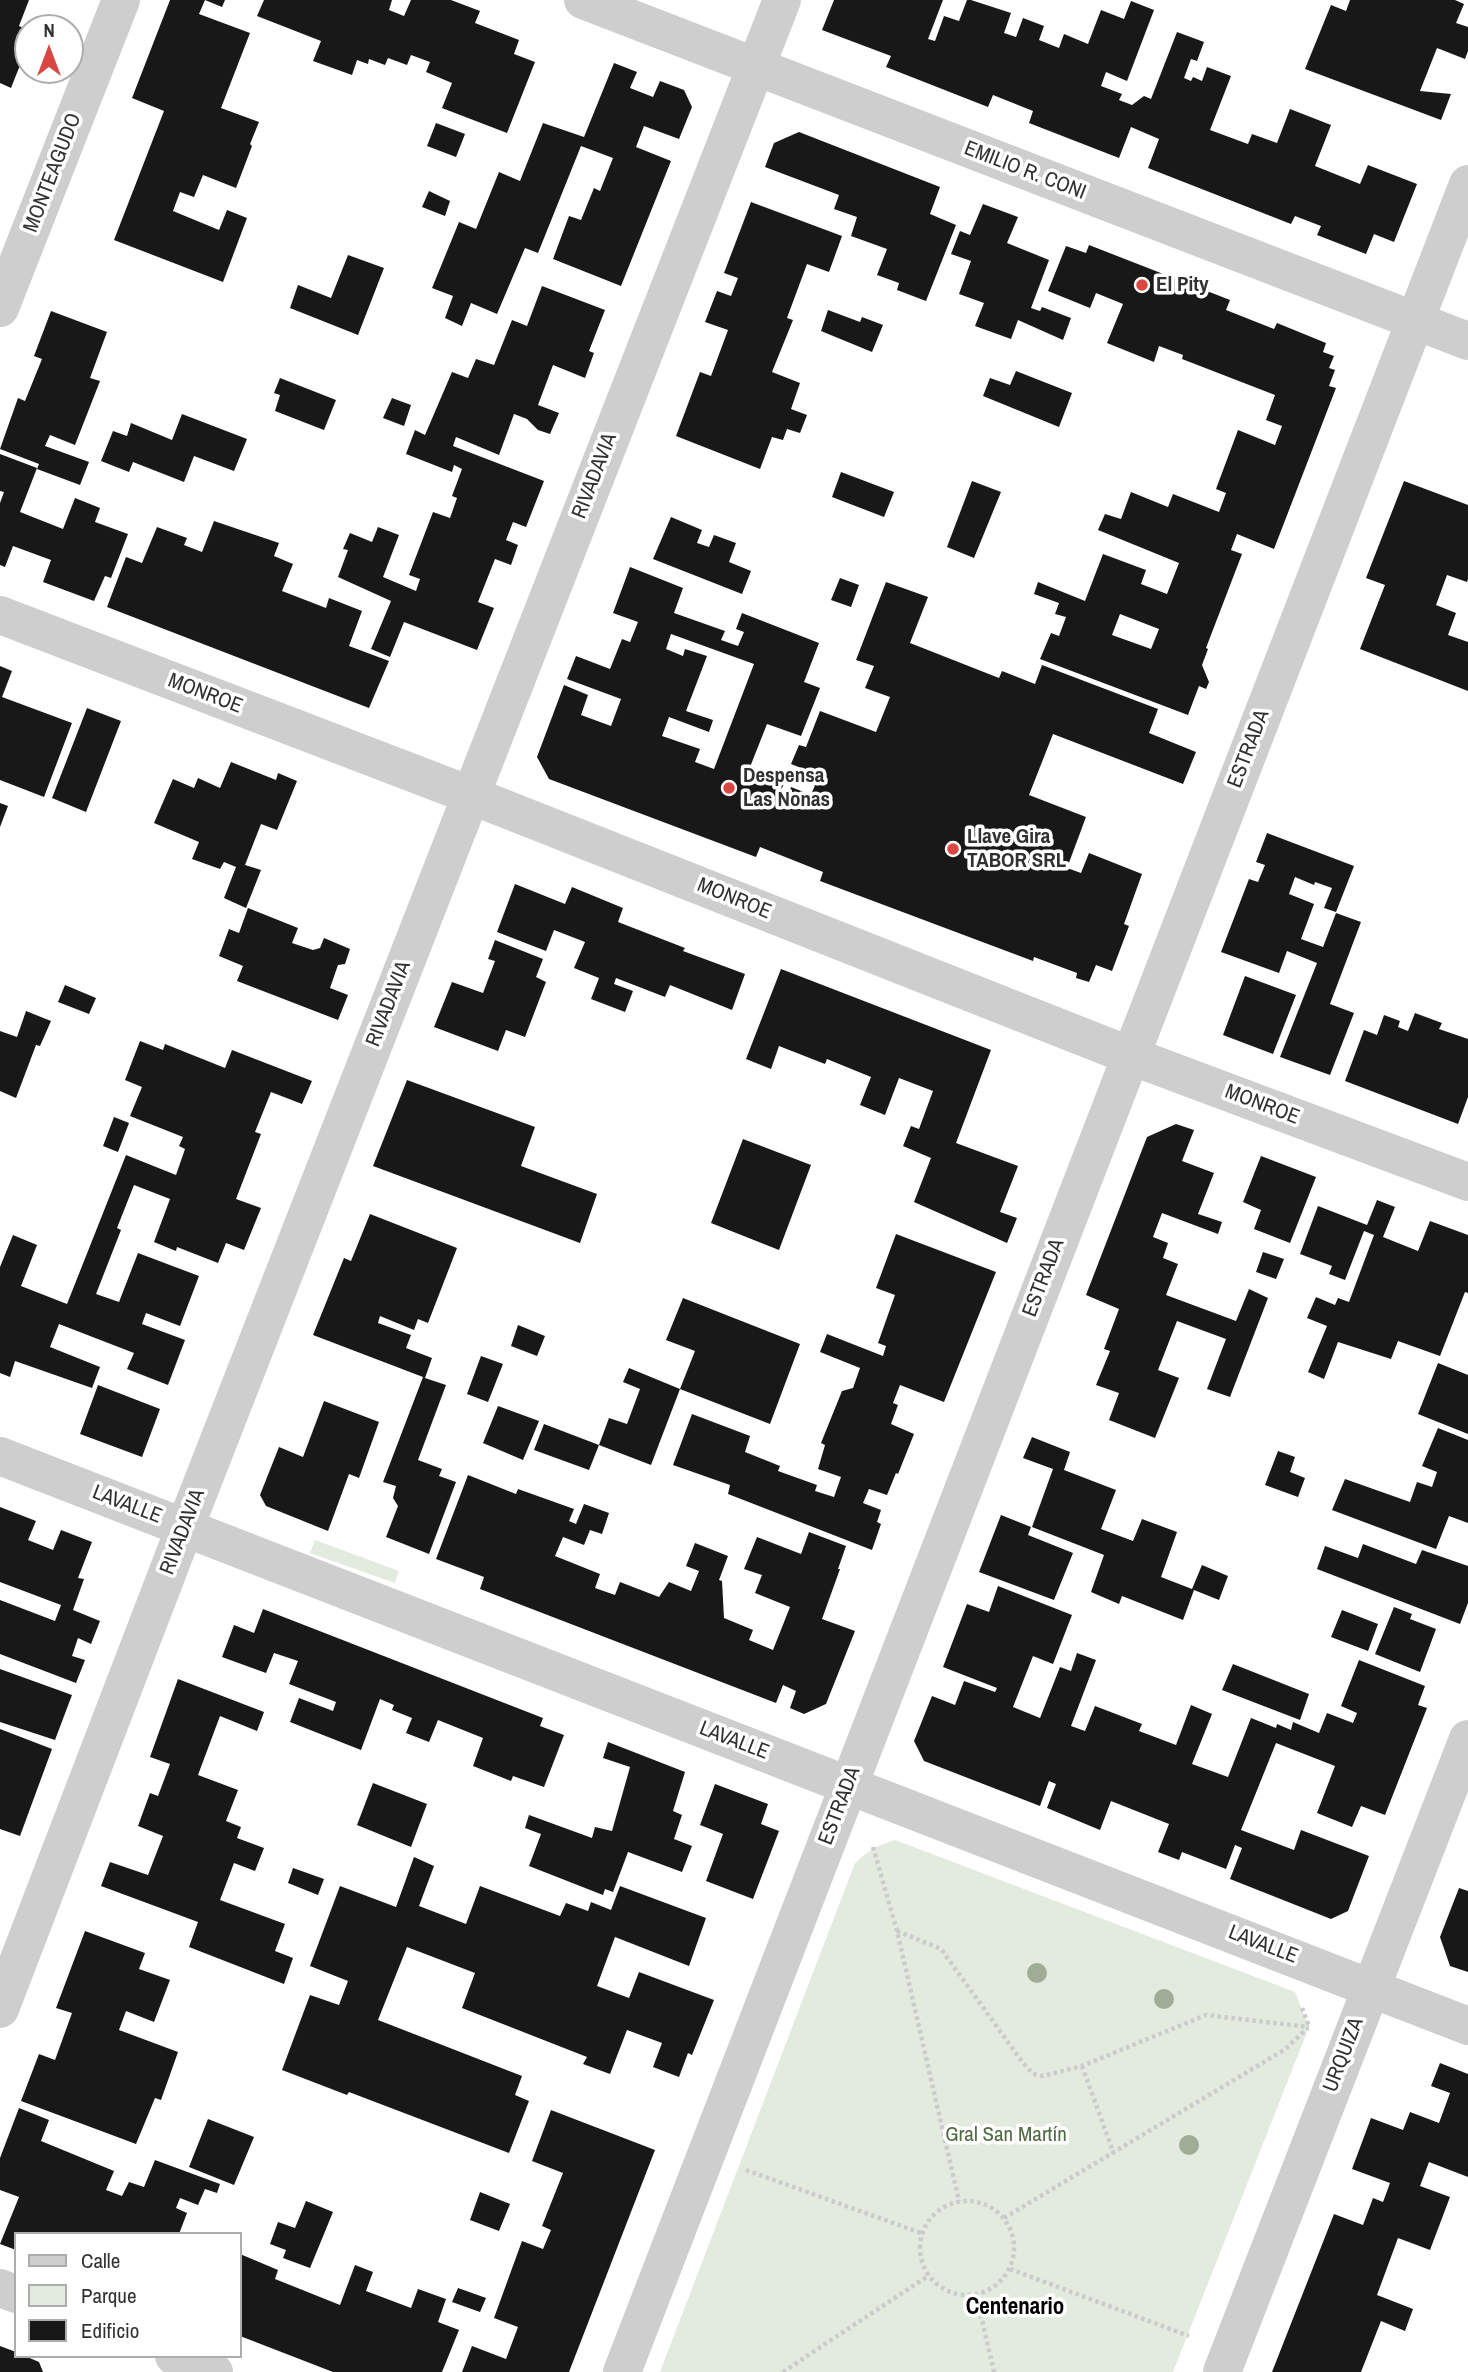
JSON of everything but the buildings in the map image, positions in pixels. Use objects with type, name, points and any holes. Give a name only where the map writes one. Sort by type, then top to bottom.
[{"type":"street","name":"MONTEAGUDO","points":[[0,307],[121,0]]},
{"type":"street","name":"EMILIO R. CONI","points":[[583,0],[1468,341]]},
{"type":"street","name":"RIVADAVIA","points":[[0,2010],[185,1527],[782,0]]},
{"type":"street","name":"ESTRADA","points":[[622,2372],[1468,184]]},
{"type":"street","name":"MONROE","points":[[0,615],[470,795],[1131,1056],[1468,1182]]},
{"type":"street","name":"LAVALLE","points":[[0,1456],[1468,2026]]},
{"type":"street","name":"URQUIZA","points":[[1226,2362],[1468,1739]]},
{"type":"street","points":[[179,2358],[214,2372]]},
{"type":"path","points":[[848,1785],[873,1848],[897,1931],[959,2201]]},
{"type":"path","points":[[897,1931],[941,1949],[1033,2074],[1043,2076],[1082,2066],[1206,2015],[1309,2027]]},
{"type":"path","points":[[1004,2218],[1284,2050],[1309,2027],[1370,1987]]},
{"type":"path","points":[[1082,2066],[1114,2154]]},
{"type":"path","points":[[706,2154],[921,2233]]},
{"type":"path","points":[[959,2201],[984,2204],[1004,2218],[1014,2243],[1010,2269],[989,2289],[976,2294],[949,2292],[928,2276],[921,2262],[921,2233],[936,2211],[959,2201]]},
{"type":"path","points":[[1010,2269],[1226,2362]]},
{"type":"path","points":[[783,2372],[928,2276]]},
{"type":"path","points":[[976,2294],[994,2372]]},
{"type":"green space","points":[[315,1540],[399,1571],[395,1583],[310,1553]]},
{"type":"green space","name":"Gral San Martín","points":[[895,1840],[1295,1992],[1309,2027],[1173,2372],[660,2372],[855,1863],[873,1848]]},
{"type":"place","name":"El Pity","points":[[1142,285]]},
{"type":"place","name":"Despensa Las Nonas","points":[[729,788]]},
{"type":"place","name":"Llave Gira TABOR SRL","points":[[953,849]]},
{"type":"district","name":"Centenario","points":[[1015,2308]]}]
